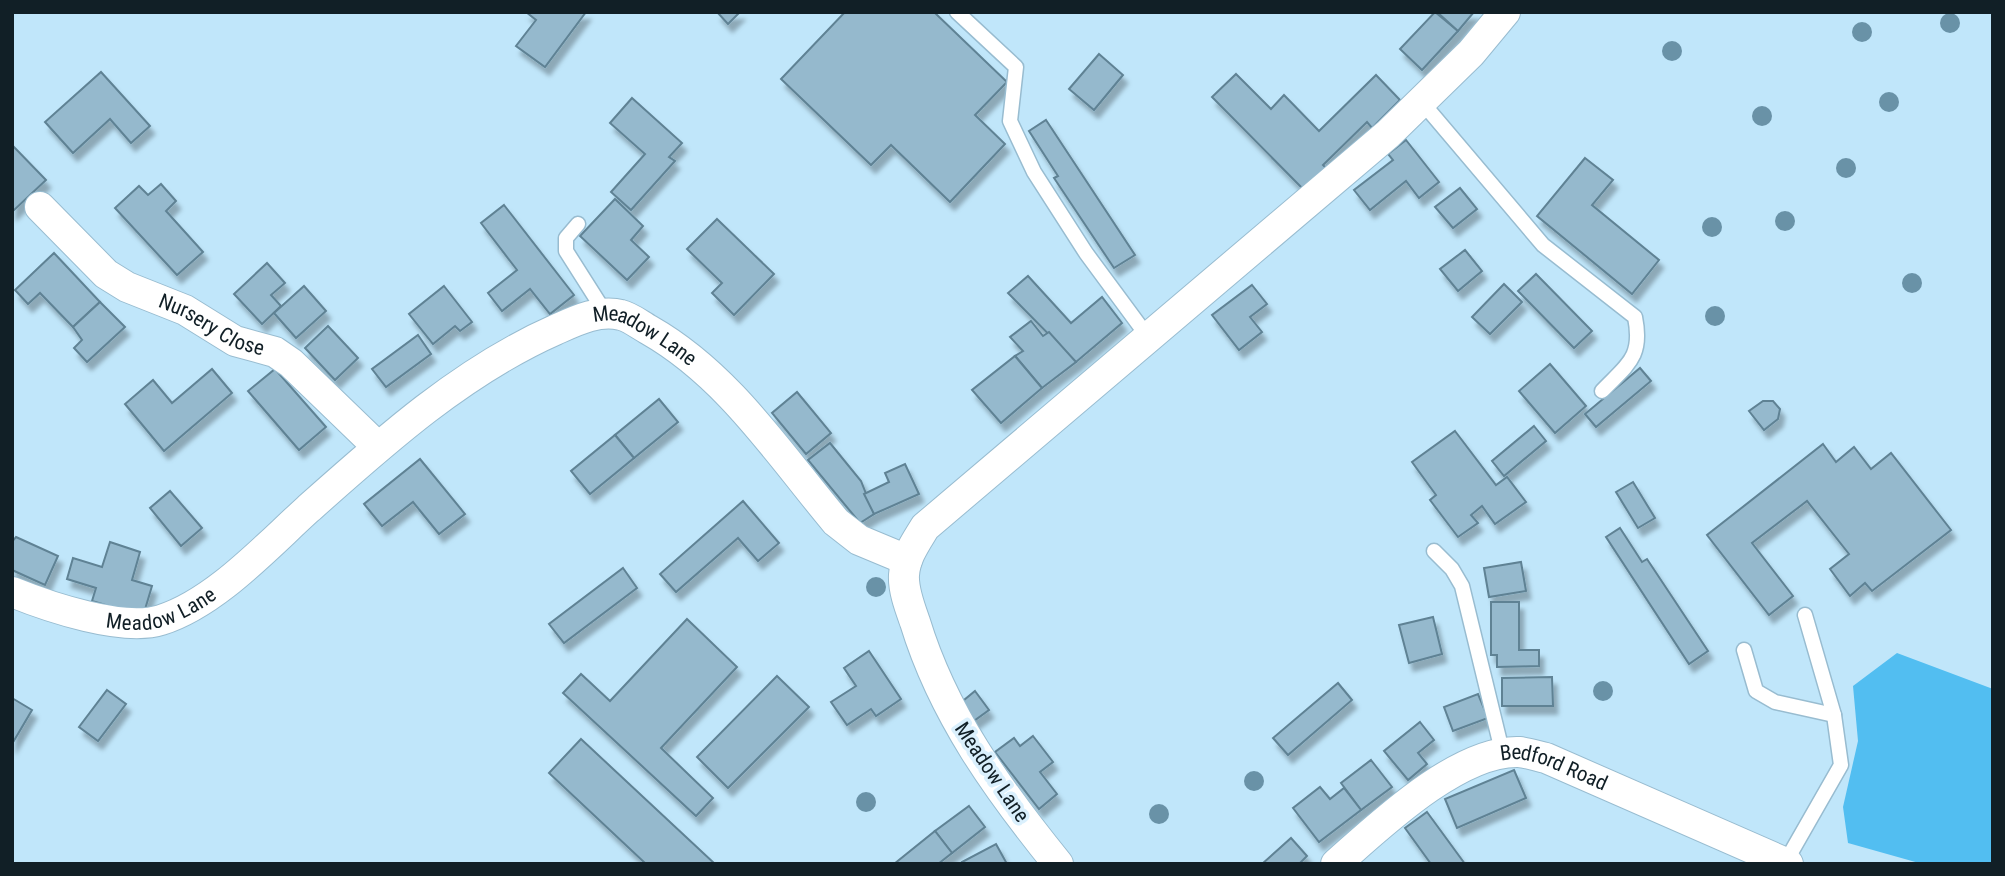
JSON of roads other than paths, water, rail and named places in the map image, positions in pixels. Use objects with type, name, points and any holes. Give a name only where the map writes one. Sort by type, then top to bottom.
[{"type":"street","points":[[907,560],[925,527],[1388,134],[1471,53],[1505,12]]},
{"type":"street","name":"Nursery Close","points":[[40,207],[106,274],[127,287],[185,310],[235,341],[275,352],[291,363],[378,447]]},
{"type":"street","name":"Meadow Lane","points":[[12,592],[111,621],[136,624],[159,621],[189,609],[241,569],[378,447],[472,377],[535,339],[572,323],[606,314],[622,315],[667,340],[723,386],[835,522],[859,540],[907,560],[904,578],[908,602],[925,656],[965,738],[1021,818],[1058,864]]},
{"type":"street","name":"Bedford Road","points":[[1336,864],[1434,786],[1479,760],[1518,752],[1546,758],[1786,863]]},
{"type":"lane","points":[[957,12],[1016,67],[1010,121],[1034,172],[1086,253],[1148,337]]},
{"type":"lane","points":[[1421,102],[1543,245],[1635,317],[1639,337],[1635,357],[1602,391]]},
{"type":"lane","points":[[578,224],[566,238],[566,251],[606,314]]},
{"type":"lane","points":[[1434,551],[1452,569],[1462,586],[1503,755]]},
{"type":"lane","points":[[1786,863],[1842,765],[1834,715],[1805,615]]},
{"type":"lane","points":[[1744,650],[1756,691],[1775,702],[1834,715]]}]
